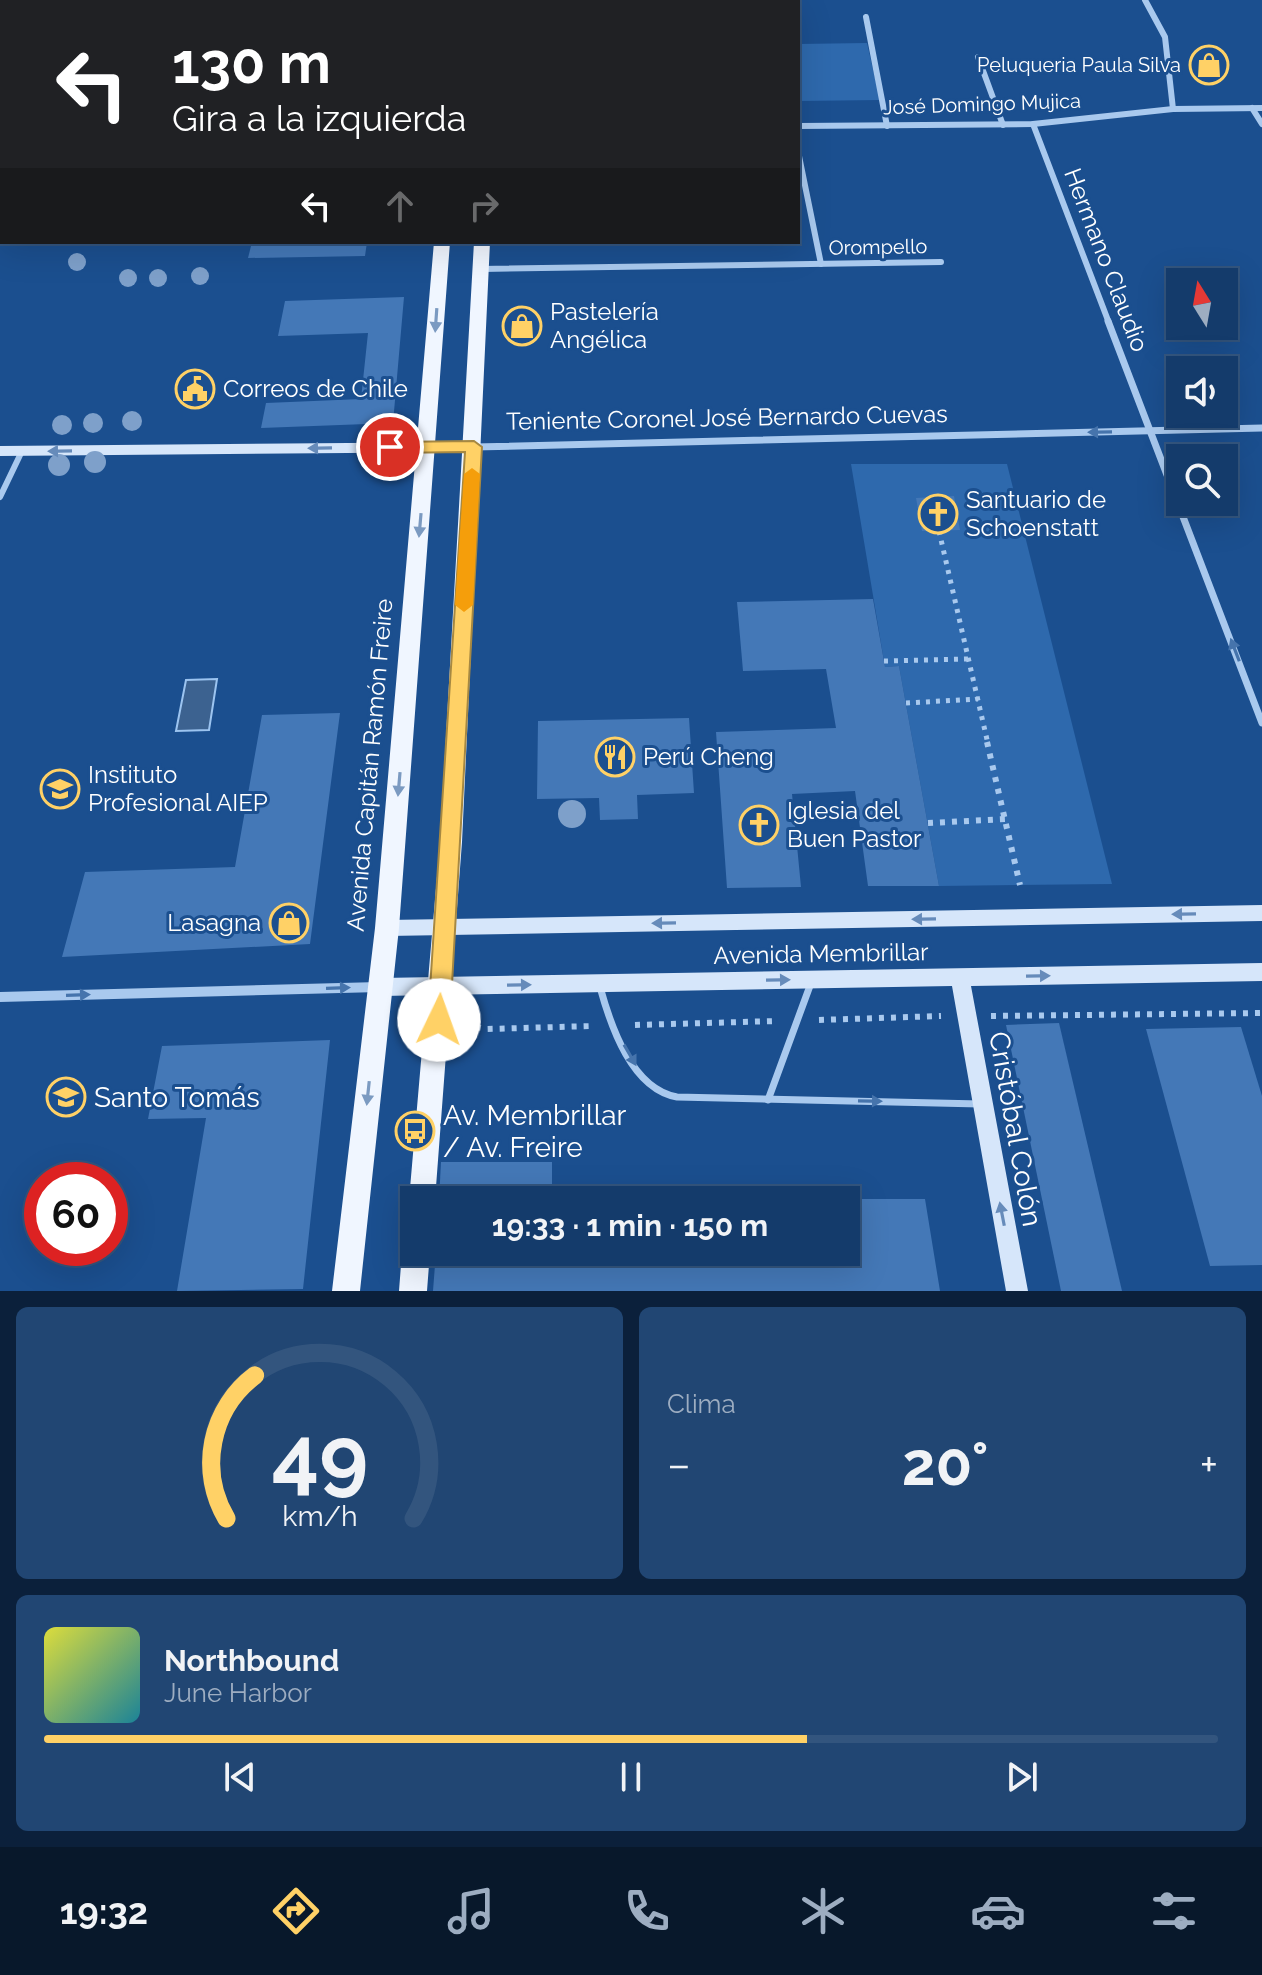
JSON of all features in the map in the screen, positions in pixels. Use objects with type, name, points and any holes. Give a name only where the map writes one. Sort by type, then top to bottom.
[{"type":"main road","name":"Avenida Capitán Ramón Freire","points":[[346,1291],[387,928],[442,244]]},
{"type":"main road","points":[[423,1186],[445,927],[474,447],[482,244]]},
{"type":"main road","name":"Teniente Coronel José Bernardo Cuevas","points":[[0,451],[474,447]]},
{"type":"main road","name":"Avenida Membrillar","points":[[387,928],[1262,913]]},
{"type":"main road","name":"Avenida Membrillar","points":[[381,987],[1262,972]]},
{"type":"main road","name":"Cristóbal Colón","points":[[960,978],[1017,1291]]},
{"type":"main road","points":[[413,1291],[415,1266]]},
{"type":"street","points":[[1145,0],[1165,37],[1173,109]]},
{"type":"street","points":[[866,17],[887,126]]},
{"type":"street","points":[[978,57],[1003,125]]},
{"type":"street","points":[[1252,108],[1262,124]]},
{"type":"street","name":"José Domingo Mujica","points":[[800,126],[1033,124],[1173,109],[1262,108]]},
{"type":"street","name":"Hermano Claudio","points":[[1033,124],[1262,723]]},
{"type":"street","points":[[800,161],[821,264]]},
{"type":"street","name":"Orompello","points":[[481,269],[941,262]]},
{"type":"street","name":"Teniente Coronel José Bernardo Cuevas","points":[[474,447],[1262,428]]},
{"type":"street","points":[[0,997],[381,987]]},
{"type":"lane","points":[[0,497],[22,451]]},
{"type":"lane","points":[[768,1100],[812,980]]},
{"type":"lane","points":[[599,984],[613,1026],[642,1076],[657,1092],[677,1097],[981,1104]]},
{"type":"path","points":[[939,531],[1020,885]]},
{"type":"path","points":[[884,661],[969,659]]},
{"type":"path","points":[[906,703],[978,699]]},
{"type":"path","points":[[928,823],[1006,819]]},
{"type":"shaded area","points":[[867,43],[880,100],[800,101],[800,44]]},
{"type":"shaded area","points":[[851,464],[1007,464],[1112,884],[939,886],[899,666],[885,667]]},
{"type":"shaded area","points":[[217,679],[209,730],[176,731],[186,680]]},
{"type":"building","points":[[252,244],[367,244],[365,256],[248,258]]},
{"type":"building","points":[[404,297],[393,423],[261,428],[266,403],[361,399],[368,333],[278,336],[285,301]]},
{"type":"building","name":"Santuario de Schoenstatt","points":[[954,496],[960,530],[922,531],[916,498]]},
{"type":"building","points":[[873,599],[885,667],[899,666],[939,886],[868,886],[855,791],[792,794],[801,887],[727,888],[716,732],[836,728],[826,669],[743,671],[737,602]]},
{"type":"building","points":[[340,713],[310,944],[62,957],[85,872],[235,867],[262,715]]},
{"type":"building","name":"Perú Cheng","points":[[689,718],[694,793],[637,795],[638,819],[600,820],[599,798],[537,799],[538,721]]},
{"type":"building","points":[[1059,1023],[1122,1291],[1061,1291],[1006,1025]]},
{"type":"building","points":[[1241,1027],[1262,1096],[1262,1265],[1210,1266],[1146,1029]]},
{"type":"building","points":[[330,1040],[303,1289],[177,1291],[206,1118],[148,1119],[162,1046]]},
{"type":"building","points":[[441,1162],[552,1162],[552,1186],[440,1186]]},
{"type":"building","points":[[860,1199],[925,1199],[940,1291],[433,1291],[435,1266],[860,1266]]},
{"type":"slow traffic","points":[[464,605],[472,474]]},
{"type":"place","name":"Peluqueria Paula Silva","points":[[1209,65]]},
{"type":"place","name":"Pastelería Angélica","points":[[522,326]]},
{"type":"place","name":"Correos de Chile","points":[[195,389]]},
{"type":"place","name":"Santuario de Schoenstatt","points":[[938,514]]},
{"type":"place","name":"Perú Cheng","points":[[615,757]]},
{"type":"place","name":"Instituto Profesional AIEP","points":[[60,789]]},
{"type":"place","name":"Iglesia del Buen Pastor","points":[[759,825]]},
{"type":"place","name":"Lasagna","points":[[289,923]]},
{"type":"place","name":"Santo Tomás","points":[[66,1097]]},
{"type":"place","name":"Av. Membrillar / Av. Freire","points":[[415,1131]]},
{"type":"route","points":[[390,447],[474,447],[439,1020]]}]
